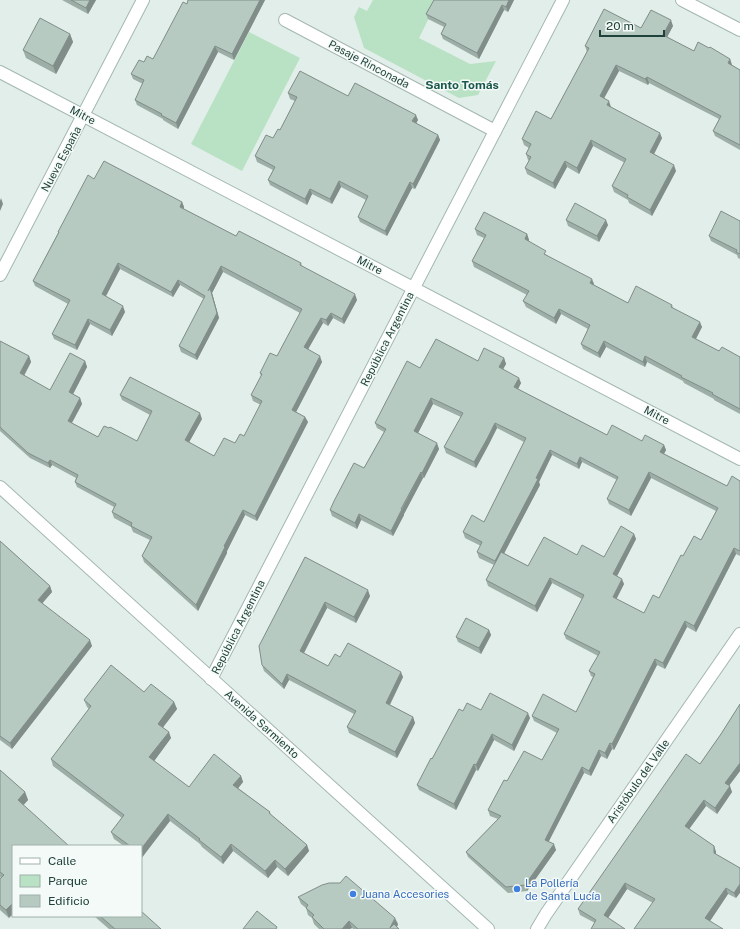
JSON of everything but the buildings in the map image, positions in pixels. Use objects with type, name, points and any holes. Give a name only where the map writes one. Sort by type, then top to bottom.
[{"type":"street","name":"Nueva España","points":[[0,275],[143,0]]},
{"type":"street","name":"República Argentina","points":[[211,679],[563,0]]},
{"type":"street","points":[[682,0],[740,30]]},
{"type":"street","name":"Pasaje Rinconada","points":[[285,20],[495,131]]},
{"type":"street","name":"Mitre","points":[[0,72],[740,459]]},
{"type":"street","name":"Avenida Sarmiento","points":[[0,487],[488,929]]},
{"type":"street","name":"Aristóbulo del Valle","points":[[537,929],[740,634]]},
{"type":"green space","points":[[373,0],[438,0],[419,38],[470,64],[496,61],[478,95],[459,98],[364,48],[354,17],[359,7],[367,11]]},
{"type":"green space","points":[[249,32],[300,58],[242,171],[191,144]]},
{"type":"place","name":"La Pollería de Santa Lucía","points":[[517,889]]},
{"type":"place","name":"Juana Accesories","points":[[353,894]]},
{"type":"district","name":"Santo Tomás","points":[[462,85]]}]
